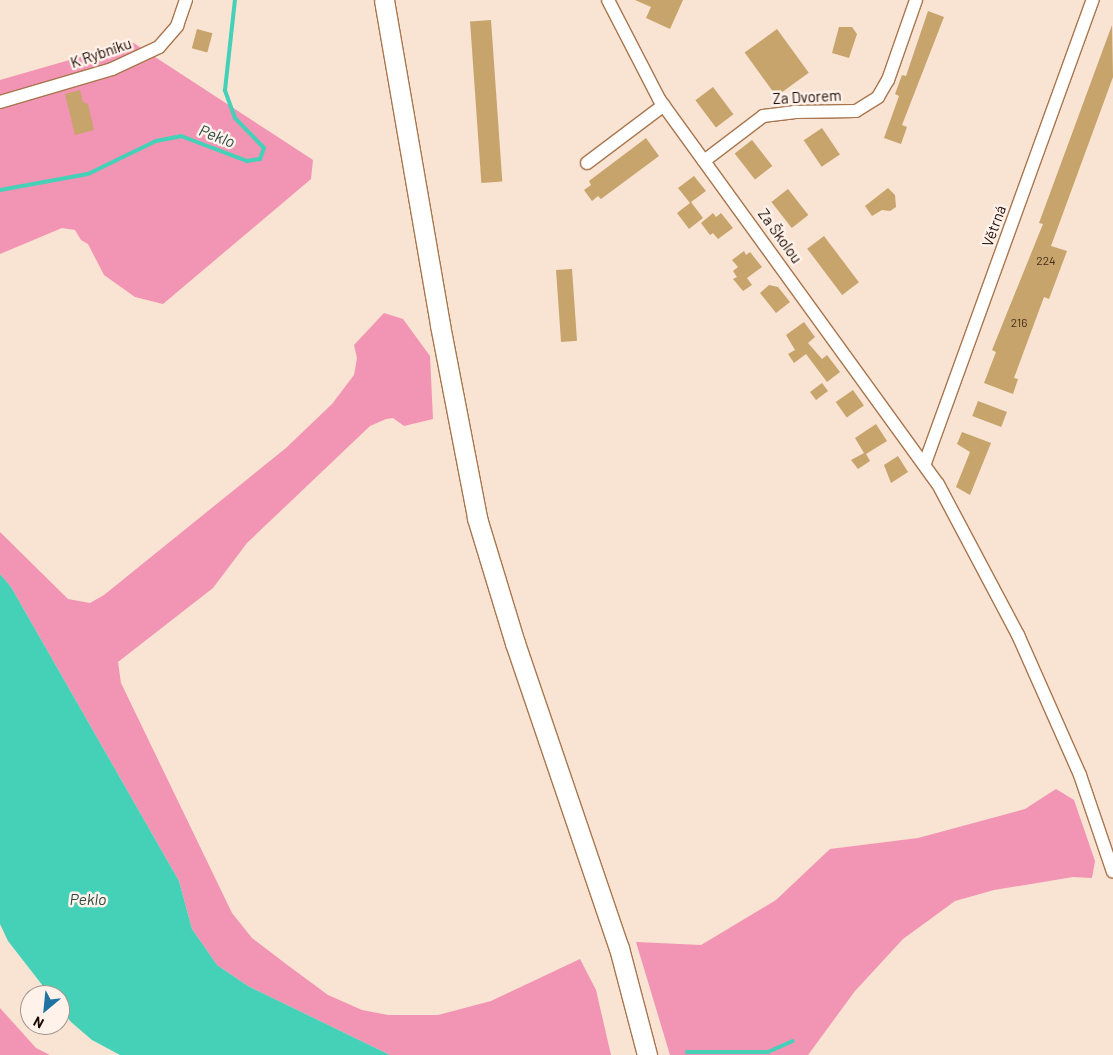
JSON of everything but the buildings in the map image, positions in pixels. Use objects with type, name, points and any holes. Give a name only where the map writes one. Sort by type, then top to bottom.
[{"type":"main road","points":[[384,0],[440,324],[478,518],[494,574],[619,948],[647,1055]]},
{"type":"street","name":"K Rybníku","points":[[0,102],[112,69],[159,47],[177,26],[186,0]]},
{"type":"street","name":"Za Školou","points":[[608,0],[664,105],[925,463],[938,484],[1018,635],[1080,775],[1113,872]]},
{"type":"street","name":"Za Dvorem","points":[[704,160],[763,116],[794,112],[856,111],[878,97],[888,80],[916,0]]},
{"type":"street","name":"Větrná","points":[[925,463],[1093,0]]},
{"type":"street","points":[[587,163],[664,105]]},
{"type":"shaded area","points":[[132,42],[313,160],[311,179],[163,304],[135,297],[104,275],[88,244],[81,240],[75,230],[62,228],[0,254],[0,80]]},
{"type":"shaded area","points":[[384,313],[403,319],[430,356],[433,419],[404,426],[393,418],[370,426],[247,543],[213,588],[118,662],[121,683],[232,913],[252,938],[286,964],[328,995],[362,1010],[388,1015],[438,1015],[491,1001],[580,959],[596,990],[611,1055],[390,1055],[248,986],[217,965],[192,929],[179,881],[11,587],[0,574],[0,532],[68,599],[90,603],[104,595],[286,448],[332,404],[354,375],[357,358],[354,345]]},
{"type":"shaded area","points":[[1056,789],[1074,800],[1095,861],[1092,878],[1073,877],[994,890],[955,901],[903,939],[855,991],[808,1055],[670,1055],[636,942],[701,945],[776,900],[830,849],[918,838],[1025,809]]},
{"type":"shaded area","points":[[0,1008],[20,1030],[20,1035],[24,1035],[36,1048],[50,1055],[0,1055]]},
{"type":"water","name":"Peklo","points":[[0,574],[11,587],[179,881],[192,929],[217,965],[248,986],[390,1055],[120,1055],[92,1040],[71,1022],[70,985],[42,985],[8,941],[0,924]]},
{"type":"waterway","name":"Peklo","points":[[0,190],[88,174],[156,141],[181,136],[247,161],[260,159],[264,148],[235,118],[225,90],[235,0]]},
{"type":"waterway","points":[[687,1052],[768,1052],[793,1041]]}]
